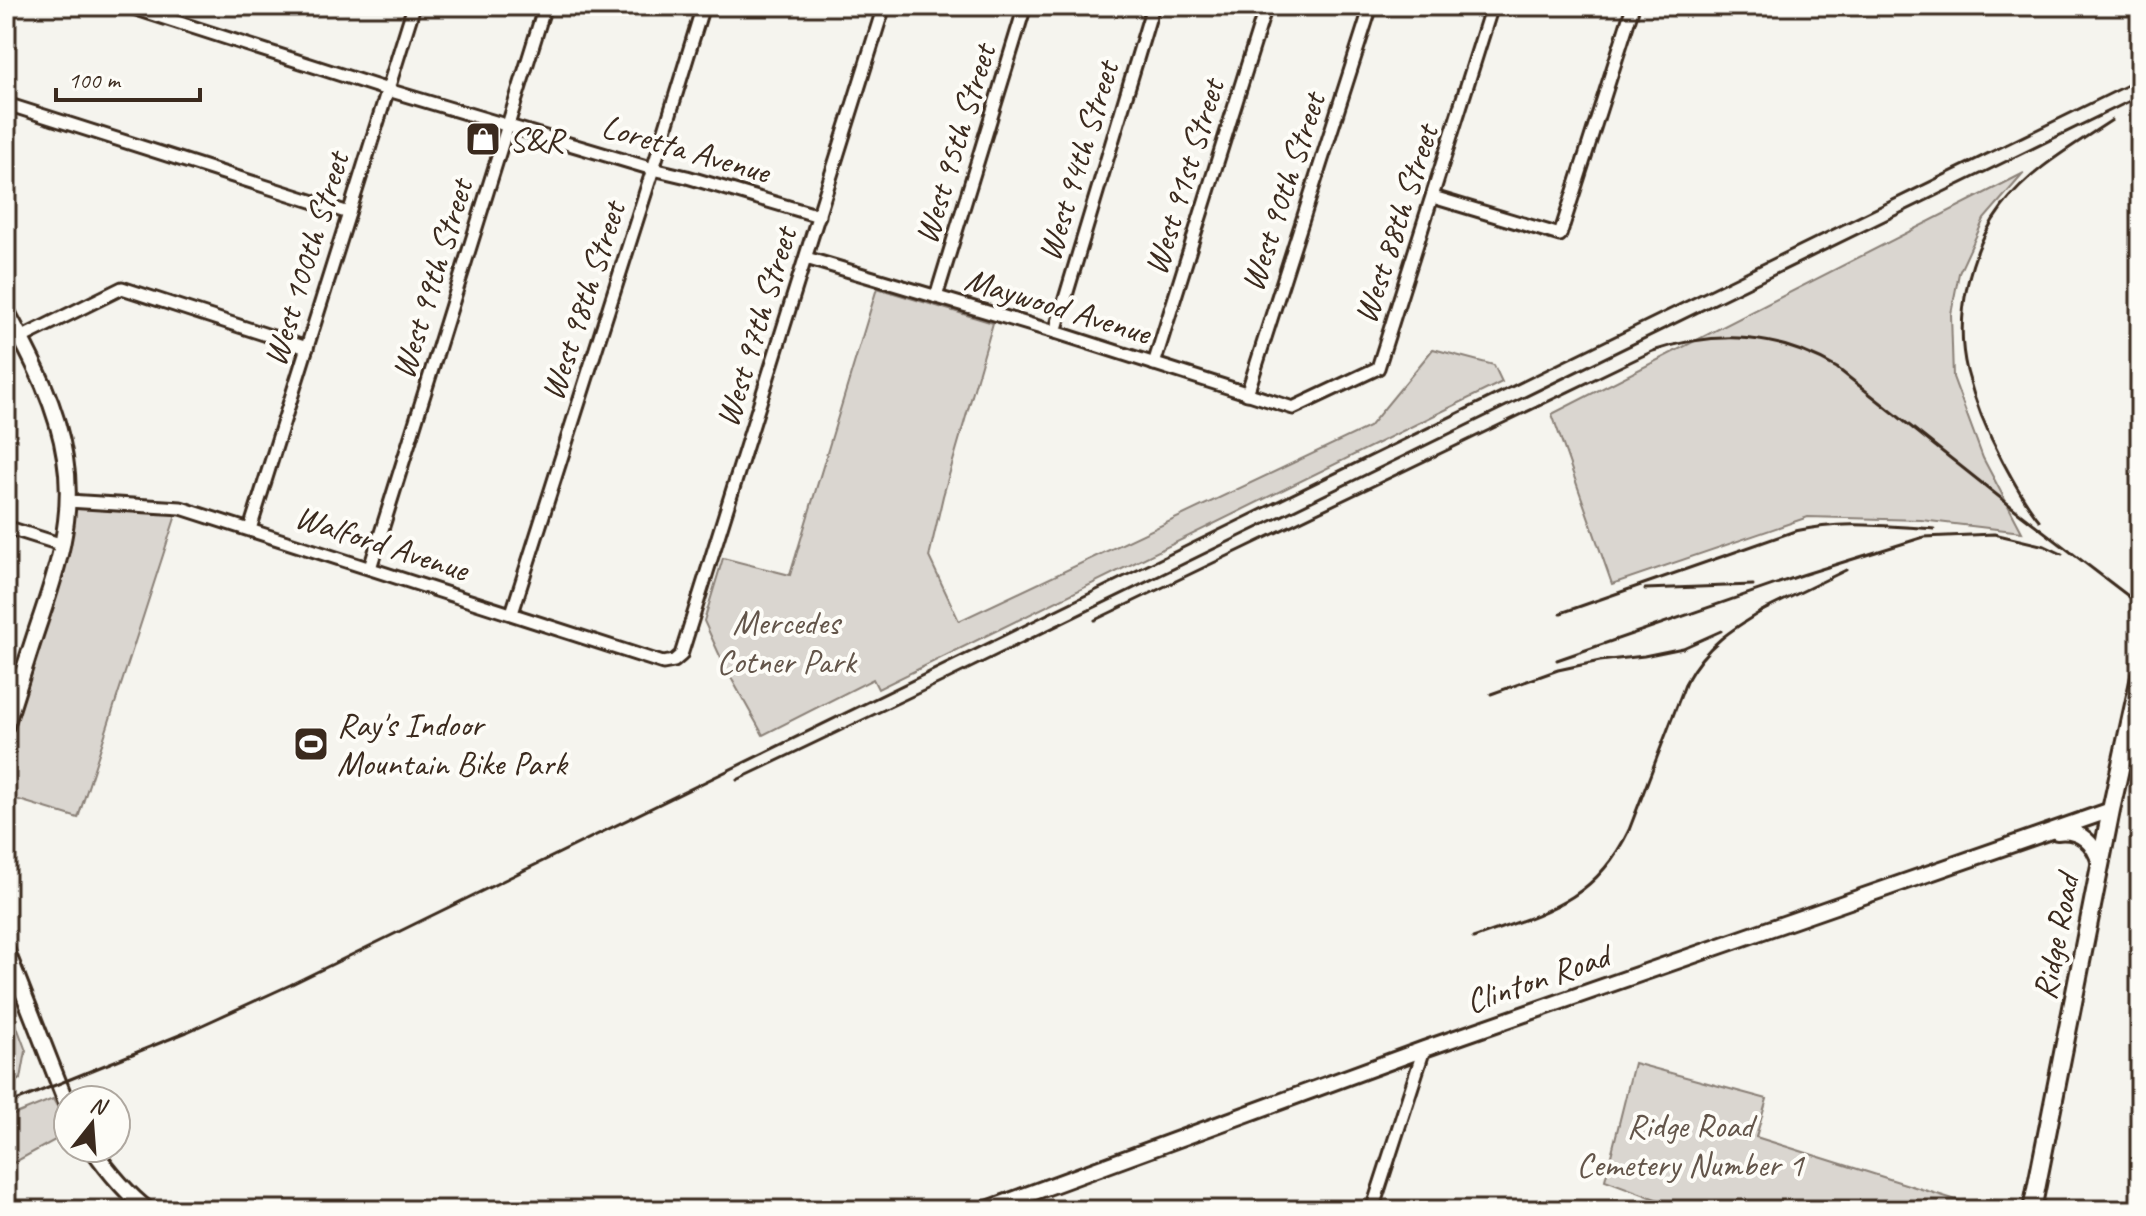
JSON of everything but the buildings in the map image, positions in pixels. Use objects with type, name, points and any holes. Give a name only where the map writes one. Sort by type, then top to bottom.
[{"type":"main road","name":"Ridge Road","points":[[2032,1210],[2140,677]]},
{"type":"street","name":"Loretta Avenue","points":[[127,6],[388,90],[819,216]]},
{"type":"street","name":"West 100th Street","points":[[250,529],[414,6]]},
{"type":"street","name":"West 99th Street","points":[[370,568],[545,6]]},
{"type":"street","name":"West 98th Street","points":[[512,613],[703,6]]},
{"type":"street","name":"West 97th Street","points":[[674,661],[681,655],[884,6]]},
{"type":"street","name":"West 95th Street","points":[[936,297],[1025,6]]},
{"type":"street","name":"West 94th Street","points":[[1055,332],[1153,6]]},
{"type":"street","name":"West 91st Street","points":[[1154,364],[1266,6]]},
{"type":"street","name":"West 90th Street","points":[[1247,394],[1371,6]]},
{"type":"street","name":"West 88th Street","points":[[1293,408],[1378,368],[1492,6]]},
{"type":"street","points":[[1433,197],[1560,235],[1633,6]]},
{"type":"street","points":[[6,110],[13,106],[349,213]]},
{"type":"street","name":"Maywood Avenue","points":[[806,258],[1055,332],[1293,408]]},
{"type":"street","points":[[21,338],[122,288],[307,348]]},
{"type":"street","points":[[6,311],[40,375],[56,417],[65,458],[68,501],[58,566],[6,726]]},
{"type":"street","name":"Walford Avenue","points":[[68,501],[181,508],[663,663],[674,661]]},
{"type":"street","points":[[6,527],[63,545]]},
{"type":"street","points":[[6,671],[22,677]]},
{"type":"street","name":"Clinton Road","points":[[985,1210],[1424,1049],[2111,810]]},
{"type":"street","points":[[2045,833],[2067,831],[2079,836],[2097,850],[2100,864]]},
{"type":"street","points":[[6,949],[59,1084]]},
{"type":"street","points":[[1372,1210],[1424,1049]]},
{"type":"street","points":[[103,1164],[122,1187],[148,1210]]},
{"type":"green space","points":[[2024,173],[1984,219],[1959,273],[1951,314],[1953,377],[1983,458],[2022,532],[1921,520],[1808,517],[1612,584],[1552,414]]},
{"type":"green space","name":"Mercedes Cotner Park","points":[[877,288],[993,323],[943,496],[929,557],[959,621],[1369,427],[1433,349],[1494,365],[1502,382],[878,689],[873,679],[763,735],[725,667],[704,621],[723,558],[790,575]]},
{"type":"green space","points":[[73,507],[176,515],[78,818],[6,796],[6,748],[56,595]]},
{"type":"green space","points":[[6,997],[26,1051],[21,1079],[6,1085]]},
{"type":"green space","name":"Ridge Road Cemetery Number 1","points":[[1634,1063],[1767,1099],[1756,1137],[1988,1210],[1685,1210],[1605,1180]]},
{"type":"green space","points":[[52,1099],[52,1142],[6,1167],[6,1118]]},
{"type":"railway","points":[[6,1105],[187,1032],[290,985],[2140,79]]},
{"type":"railway","points":[[737,780],[2140,96]]},
{"type":"railway","points":[[2039,520],[1997,451],[1970,383],[1962,329],[1967,285],[1990,224],[2013,193],[2053,159],[2112,120]]},
{"type":"railway","points":[[1095,620],[1653,351],[1677,344],[1724,338],[1770,342],[1815,356],[1837,368],[2140,605]]},
{"type":"railway","points":[[1561,613],[1795,531],[1847,525],[1934,529]]},
{"type":"railway","points":[[1557,660],[1802,575],[1924,537],[1994,534],[2045,546],[2062,554]]},
{"type":"railway","points":[[1760,612],[1846,570]]},
{"type":"railway","points":[[1645,589],[1753,585]]},
{"type":"railway","points":[[1473,938],[1564,902],[1600,874],[1629,830],[1686,682],[1694,669],[1721,639],[1767,608]]},
{"type":"railway","points":[[1491,694],[1558,670],[1683,648],[1721,631]]},
{"type":"place","name":"S&R","points":[[483,139]]},
{"type":"place","name":"Ray's Indoor Mountain Bike Park","points":[[311,744]]}]
